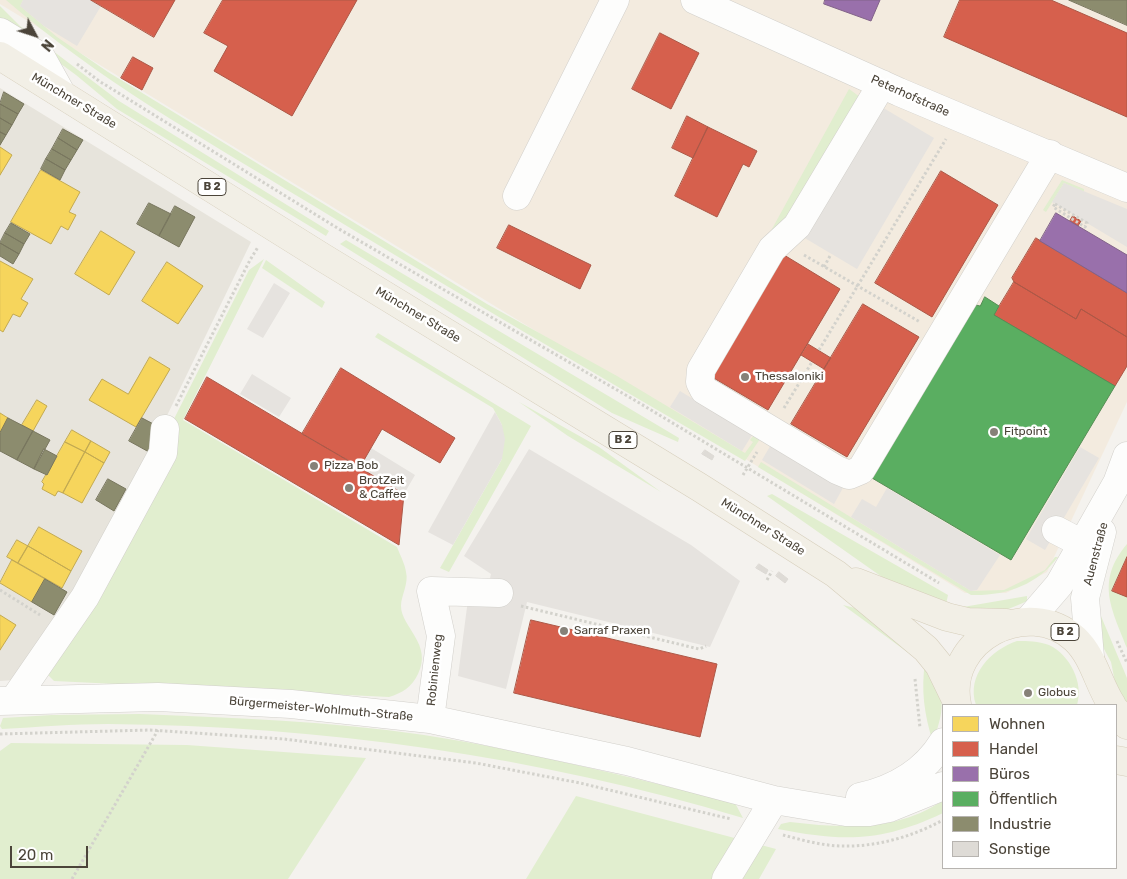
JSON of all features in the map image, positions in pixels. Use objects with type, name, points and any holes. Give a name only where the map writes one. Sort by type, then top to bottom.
[{"type":"main road","name":"Münchner Straße","points":[[0,56],[322,257],[699,487],[836,574],[926,649],[939,665],[957,702]]},
{"type":"main road","name":"Münchner Straße","points":[[836,574],[947,617],[968,622],[1018,622]]},
{"type":"main road","name":"B 2","points":[[957,702],[958,676],[967,654],[980,639],[1018,622],[1056,626],[1075,639],[1094,668],[1112,704]]},
{"type":"main road","points":[[1094,668],[1097,704]]},
{"type":"main road","points":[[1117,711],[1127,725]]},
{"type":"street","points":[[517,196],[615,0]]},
{"type":"street","name":"Peterhofstraße","points":[[696,0],[959,118],[1050,154],[1127,188]]},
{"type":"street","points":[[0,32],[41,57],[61,93]]},
{"type":"street","points":[[882,84],[797,226],[772,248],[701,370],[700,382],[704,390],[837,470],[850,475],[861,470],[1050,154]]},
{"type":"street","points":[[7,700],[86,597],[163,453],[165,429]]},
{"type":"street","name":"Auenstraße","points":[[1094,668],[1085,598],[1090,574],[1117,483],[1127,457]]},
{"type":"street","name":"Auenstraße","points":[[1018,622],[1059,585],[1117,483]]},
{"type":"street","points":[[1056,530],[1083,544]]},
{"type":"street","name":"Robinienweg","points":[[430,719],[440,636],[431,592],[499,593]]},
{"type":"street","name":"Bürgermeister-Wohlmuth-Straße","points":[[7,700],[158,697],[291,704],[430,719],[627,761],[774,800],[846,812],[879,811],[908,802],[942,786]]},
{"type":"street","name":"Bürgermeister-Wohlmuth-Straße","points":[[812,806],[863,797],[889,789],[914,775],[939,749]]},
{"type":"street","points":[[726,879],[774,800]]},
{"type":"path","points":[[76,63],[99,80],[322,219],[748,468],[944,586]]},
{"type":"path","points":[[819,350],[959,118]]},
{"type":"path","points":[[1054,204],[1087,223],[1085,226],[1053,207],[1054,204]]},
{"type":"path","points":[[780,241],[941,336]]},
{"type":"path","points":[[165,429],[250,260],[260,245]]},
{"type":"path","points":[[824,267],[831,254]]},
{"type":"path","points":[[771,430],[812,362]]},
{"type":"path","points":[[743,476],[748,468]]},
{"type":"path","points":[[767,580],[772,571]]},
{"type":"path","points":[[0,590],[47,619]]},
{"type":"path","points":[[499,593],[524,608],[699,648],[706,646]]},
{"type":"path","points":[[578,620],[580,615]]},
{"type":"path","points":[[647,636],[650,632]]},
{"type":"path","points":[[915,672],[920,727],[926,746],[939,749]]},
{"type":"path","points":[[0,734],[158,730],[284,739],[476,763],[589,785],[757,827]]},
{"type":"path","points":[[72,879],[158,730]]},
{"type":"shaded area","points":[[0,0],[1127,0],[1127,402],[1047,572],[1006,593],[965,593],[0,4]]},
{"type":"shaded area","points":[[23,0],[91,0],[101,6],[77,46],[44,26],[20,6]]},
{"type":"shaded area","points":[[0,88],[251,242],[161,428],[77,592],[15,680],[0,681]]},
{"type":"shaded area","points":[[880,106],[934,138],[857,269],[803,237]]},
{"type":"shaded area","points":[[1064,183],[1127,209],[1127,247],[1052,202]]},
{"type":"shaded area","points":[[274,283],[290,293],[263,338],[247,329]]},
{"type":"shaded area","points":[[252,374],[291,398],[279,417],[240,394]]},
{"type":"shaded area","points":[[680,391],[752,435],[742,451],[670,407]]},
{"type":"shaded area","points":[[495,412],[502,425],[505,439],[502,459],[453,545],[428,532]]},
{"type":"shaded area","points":[[363,443],[415,475],[404,494],[351,462]]},
{"type":"shaded area","points":[[772,443],[844,486],[834,504],[762,460]]},
{"type":"shaded area","points":[[1080,447],[1099,458],[1045,550],[1026,539]]},
{"type":"shaded area","points":[[529,449],[691,545],[740,581],[710,647],[527,602],[506,689],[458,676],[469,592],[487,592],[491,574],[464,556]]},
{"type":"shaded area","points":[[887,488],[1000,555],[977,590],[971,591],[851,517],[862,499],[876,507]]},
{"type":"green space","points":[[6,0],[23,0],[20,6],[57,37],[108,72],[487,304],[617,376],[745,453],[753,442],[750,440],[754,435],[760,439],[745,461],[690,429],[469,299],[189,130],[113,82],[41,29]]},
{"type":"green space","points":[[0,6],[20,26],[119,101],[329,231],[326,236],[117,109],[76,75],[0,19]]},
{"type":"green space","points":[[849,89],[860,97],[794,213],[767,238]]},
{"type":"green space","points":[[1062,180],[1084,189],[1084,192],[1064,183],[1046,212],[1043,210]]},
{"type":"green space","points":[[346,240],[679,438],[678,442],[612,413],[340,244]]},
{"type":"green space","points":[[264,259],[183,420],[397,547],[407,576],[401,602],[402,614],[422,654],[422,663],[418,674],[413,683],[406,689],[389,697],[54,681],[46,673],[249,270]]},
{"type":"green space","points":[[266,260],[325,302],[322,308],[262,268]]},
{"type":"green space","points":[[378,333],[531,426],[449,572],[440,568],[502,459],[502,425],[493,408],[375,337]]},
{"type":"green space","points":[[519,402],[599,447],[661,492],[568,436]]},
{"type":"green space","points":[[761,462],[971,591],[1004,590],[1045,570],[1055,557],[1058,557],[1050,567],[1040,575],[1020,587],[984,595],[971,595],[758,467]]},
{"type":"green space","points":[[772,494],[948,595],[945,609],[892,584],[767,496]]},
{"type":"green space","points":[[1127,544],[1127,557],[1112,590],[1127,597],[1127,648],[1112,608],[1109,596],[1109,583],[1111,571],[1117,558]]},
{"type":"green space","points":[[1027,596],[1027,601],[1010,609],[995,613],[981,612],[963,607]]},
{"type":"green space","points":[[843,605],[863,610],[914,657]]},
{"type":"green space","points":[[1098,609],[1127,678],[1127,711],[1116,687],[1111,662],[1097,636]]},
{"type":"green space","points":[[1017,641],[1033,641],[1049,645],[1057,650],[1074,670],[1079,688],[1077,704],[976,704],[974,694],[978,674],[990,657],[1007,645]]},
{"type":"green space","points":[[925,662],[940,693],[942,709],[933,742],[924,702]]},
{"type":"green space","points":[[140,714],[318,723],[389,730],[463,741],[580,766],[735,803],[743,818],[666,796],[587,777],[429,748],[349,738],[188,726],[95,724],[2,729],[0,726],[3,718],[52,715]]},
{"type":"green space","points":[[11,743],[187,745],[366,758],[288,879],[0,879],[0,751]]},
{"type":"green space","points":[[576,796],[776,849],[759,879],[526,879]]},
{"type":"green space","points":[[942,801],[942,813],[901,830],[862,837],[823,836],[778,829],[781,824],[790,822],[830,826],[889,823],[926,810]]},
{"type":"building: Wohnen","points":[[0,147],[12,155],[0,175]]},
{"type":"building: Wohnen","points":[[41,170],[80,192],[69,212],[76,215],[68,230],[61,226],[51,244],[11,222]]},
{"type":"building: Wohnen","points":[[101,231],[135,252],[109,295],[75,274]]},
{"type":"building: Wohnen","points":[[0,261],[33,279],[21,299],[28,303],[20,317],[13,314],[3,332],[0,330]]},
{"type":"building: Wohnen","points":[[167,262],[203,286],[178,324],[142,301]]},
{"type":"building: Wohnen","points":[[150,357],[170,369],[136,427],[89,400],[102,379],[128,394]]},
{"type":"building: Wohnen","points":[[37,400],[47,406],[33,431],[22,425]]},
{"type":"building: Wohnen","points":[[0,413],[8,418],[0,433]]},
{"type":"building: Wohnen","points":[[72,430],[91,441],[85,452],[65,442]]},
{"type":"building: Wohnen","points":[[91,441],[110,452],[104,463],[85,452]]},
{"type":"building: Wohnen","points":[[65,442],[85,452],[63,493],[58,491],[55,496],[42,489],[44,484],[42,482]]},
{"type":"building: Wohnen","points":[[85,452],[104,463],[82,503],[63,493]]},
{"type":"building: Wohnen","points":[[39,527],[82,551],[71,571],[28,546]]},
{"type":"building: Wohnen","points":[[17,540],[28,546],[18,563],[7,557]]},
{"type":"building: Wohnen","points":[[28,546],[71,571],[62,588],[18,563]]},
{"type":"building: Wohnen","points":[[12,560],[45,579],[32,602],[0,583]]},
{"type":"building: Wohnen","points":[[0,615],[16,625],[0,650]]},
{"type":"building: Handel","points":[[91,0],[175,0],[154,37]]},
{"type":"building: Handel","points":[[223,0],[357,0],[292,116],[214,71],[228,46],[204,33]]},
{"type":"building: Handel","points":[[960,0],[1051,0],[1127,33],[1127,117],[944,37]]},
{"type":"building: Handel","points":[[660,33],[699,53],[671,109],[632,89]]},
{"type":"building: Handel","points":[[133,57],[153,68],[142,90],[121,78]]},
{"type":"building: Handel","points":[[687,116],[708,127],[693,158],[672,148]]},
{"type":"building: Handel","points":[[708,127],[757,151],[749,167],[743,164],[717,217],[675,196]]},
{"type":"building: Handel","points":[[941,171],[998,205],[932,317],[875,283]]},
{"type":"building: Handel","points":[[1073,216],[1081,221],[1078,226],[1070,221]]},
{"type":"building: Handel","points":[[509,225],[591,265],[580,289],[497,248]]},
{"type":"building: Handel","points":[[1036,238],[1127,293],[1127,337],[1081,309],[1076,319],[1014,282],[1012,278]]},
{"type":"building: Handel","points":[[784,255],[840,289],[768,410],[712,377]]},
{"type":"building: Handel","points":[[1014,282],[1076,319],[1081,309],[1127,337],[1127,366],[1115,386],[994,315]]},
{"type":"building: Handel","points":[[863,304],[919,337],[847,457],[791,424]]},
{"type":"building: Handel","points":[[808,344],[831,358],[824,369],[801,355]]},
{"type":"building: Handel","points":[[341,368],[455,438],[440,463],[382,429],[360,467],[302,434]]},
{"type":"building: Handel","points":[[207,377],[404,494],[399,545],[185,419]]},
{"type":"building: Handel","points":[[1127,557],[1127,597],[1112,591]]},
{"type":"building: Handel","points":[[531,620],[717,664],[700,737],[514,693]]},
{"type":"building: Büros","points":[[825,0],[880,0],[871,21],[824,4]]},
{"type":"building: Büros","points":[[1056,213],[1127,255],[1127,293],[1040,241]]},
{"type":"building: Öffentlich","name":"Fitpoint","points":[[985,297],[999,306],[994,315],[1115,386],[1011,560],[872,478],[976,305],[980,306]]},
{"type":"building: Industrie","points":[[1069,0],[1127,0],[1127,25]]},
{"type":"building: Industrie","points":[[4,92],[24,104],[18,114],[0,104]]},
{"type":"building: Industrie","points":[[0,104],[18,114],[12,125],[0,118]]},
{"type":"building: Industrie","points":[[0,118],[12,125],[6,135],[0,132]]},
{"type":"building: Industrie","points":[[63,129],[83,140],[77,150],[58,138]]},
{"type":"building: Industrie","points":[[0,132],[6,135],[0,145]]},
{"type":"building: Industrie","points":[[58,138],[77,150],[71,160],[52,149]]},
{"type":"building: Industrie","points":[[52,149],[71,160],[65,170],[46,159]]},
{"type":"building: Industrie","points":[[46,159],[65,170],[60,180],[41,169]]},
{"type":"building: Industrie","points":[[149,203],[171,214],[159,236],[137,224]]},
{"type":"building: Industrie","points":[[175,206],[195,217],[179,247],[159,236]]},
{"type":"building: Industrie","points":[[11,223],[30,234],[24,244],[5,233]]},
{"type":"building: Industrie","points":[[5,233],[24,244],[19,254],[0,243]]},
{"type":"building: Industrie","points":[[0,243],[19,254],[13,264],[0,256]]},
{"type":"building: Industrie","points":[[8,418],[33,431],[17,460],[0,451],[0,433]]},
{"type":"building: Industrie","points":[[142,418],[161,428],[149,452],[129,441]]},
{"type":"building: Industrie","points":[[33,431],[50,440],[34,469],[17,460]]},
{"type":"building: Industrie","points":[[44,449],[57,456],[47,475],[34,469]]},
{"type":"building: Industrie","points":[[108,479],[126,489],[114,511],[96,500]]},
{"type":"building: Industrie","points":[[45,579],[67,592],[54,615],[32,602]]},
{"type":"building: Sonstige","points":[[705,450],[714,456],[712,460],[702,454]]},
{"type":"building: Sonstige","points":[[759,564],[768,570],[766,574],[756,568]]},
{"type":"building: Sonstige","points":[[779,572],[788,579],[785,583],[776,576]]},
{"type":"place","name":"Thessaloniki","points":[[745,377]]},
{"type":"place","name":"Fitpoint","points":[[994,432]]},
{"type":"place","name":"Pizza Bob","points":[[314,466]]},
{"type":"place","name":"BrotZeit & Caffee","points":[[349,488]]},
{"type":"place","name":"Sarraf Praxen","points":[[564,631]]},
{"type":"place","name":"Globus","points":[[1028,693]]}]
